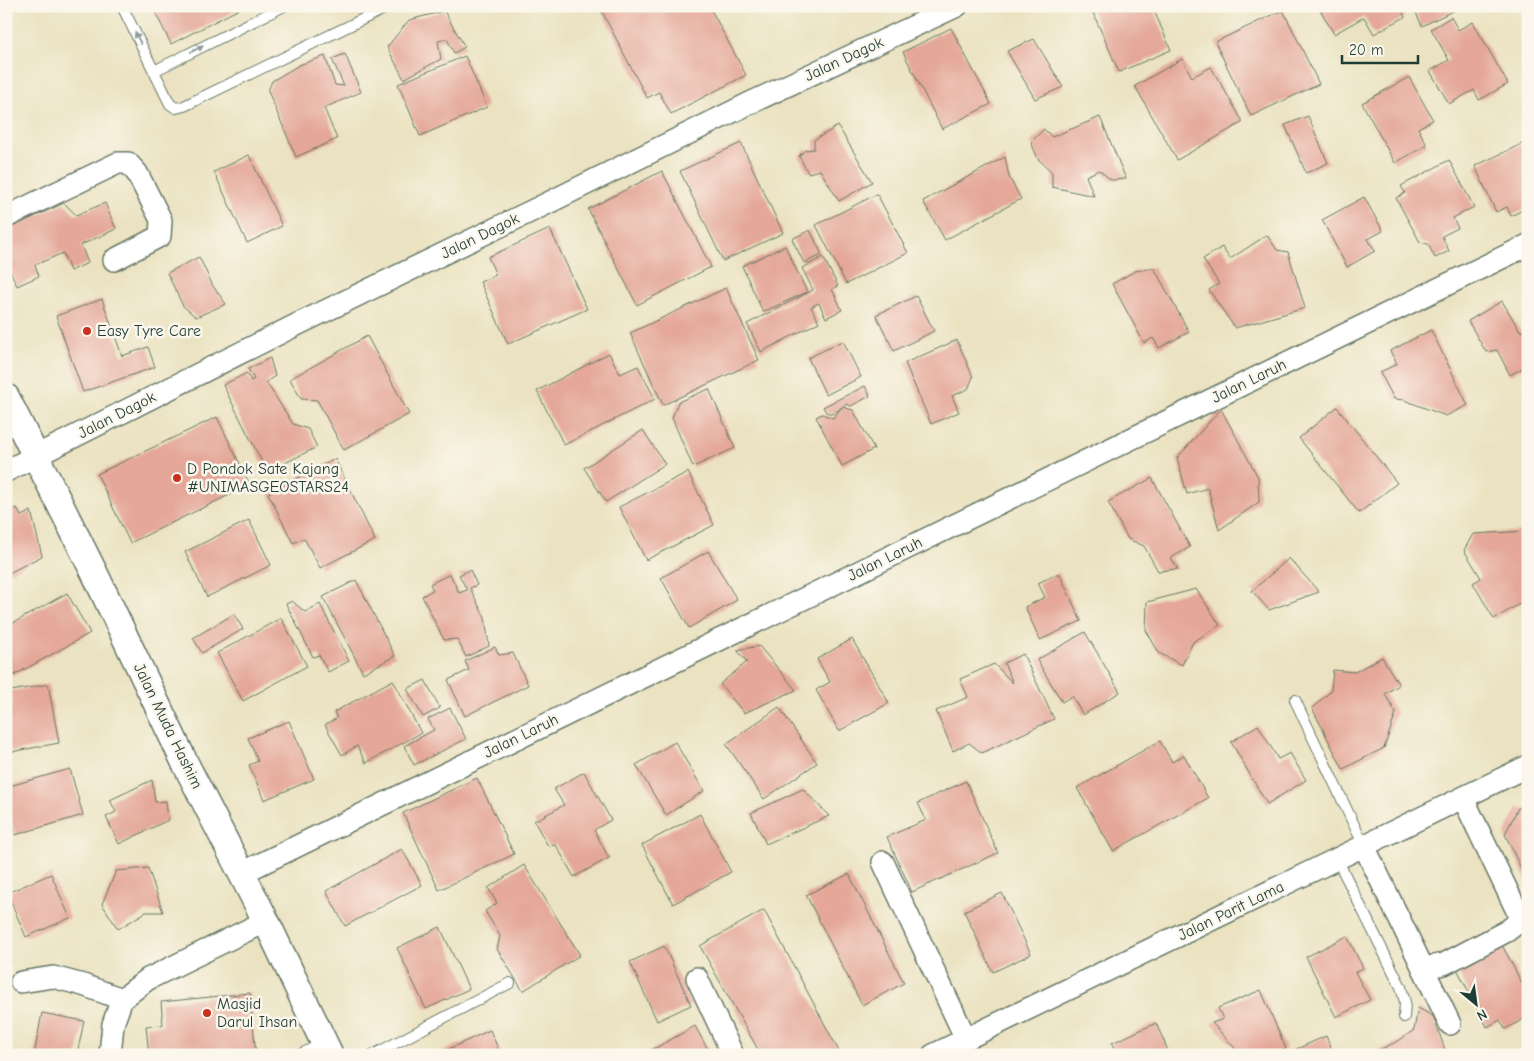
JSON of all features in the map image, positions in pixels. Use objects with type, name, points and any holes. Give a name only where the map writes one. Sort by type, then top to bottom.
[{"type":"street","name":"Jalan Dagok","points":[[6,470],[290,328],[750,103],[957,6]]},
{"type":"street","points":[[6,217],[118,163],[128,163],[137,173],[162,220],[160,236],[114,260]]},
{"type":"street","name":"Jalan Laruh","points":[[242,873],[1528,245]]},
{"type":"street","name":"Jalan Muda Hashim","points":[[6,397],[94,572],[184,761],[266,921],[327,1049]]},
{"type":"street","name":"Jalan Parit Lama","points":[[934,1055],[1528,766]]},
{"type":"street","points":[[1423,968],[1444,964],[1507,931],[1516,924],[1523,912],[1463,798]]},
{"type":"street","points":[[1364,846],[1450,1024]]},
{"type":"street","points":[[883,862],[966,1039]]},
{"type":"street","points":[[110,1055],[113,1024],[122,999],[148,979],[266,921]]},
{"type":"street","points":[[21,982],[53,977],[122,999]]},
{"type":"street","points":[[697,978],[733,1055]]},
{"type":"lane","points":[[122,6],[170,104],[176,108],[184,106],[390,6]]},
{"type":"lane","points":[[154,71],[284,6]]},
{"type":"lane","points":[[1295,700],[1364,846]]},
{"type":"lane","points":[[1338,859],[1401,987],[1405,1002],[1404,1017]]},
{"type":"lane","points":[[373,1055],[510,983]]},
{"type":"lane","points":[[299,1055],[327,1049]]},
{"type":"building","points":[[152,6],[245,6],[171,44]]},
{"type":"building","points":[[599,6],[709,6],[746,75],[671,114],[659,92],[647,98]]},
{"type":"building","points":[[1090,6],[1152,6],[1171,50],[1119,72]]},
{"type":"building","points":[[1318,6],[1399,6],[1405,17],[1374,34],[1364,17],[1334,34]]},
{"type":"building","points":[[1413,6],[1463,6],[1422,26]]},
{"type":"building","points":[[1283,10],[1319,84],[1251,116],[1215,42]]},
{"type":"building","points":[[444,11],[465,47],[454,53],[447,39],[438,41],[441,59],[404,79],[387,47],[409,20]]},
{"type":"building","points":[[1451,17],[1458,30],[1473,22],[1508,84],[1479,100],[1474,90],[1449,104],[1430,71],[1449,60],[1431,29]]},
{"type":"building","points":[[951,28],[991,104],[942,129],[903,52]]},
{"type":"building","points":[[1034,39],[1063,87],[1035,99],[1007,51]]},
{"type":"building","points":[[345,54],[361,92],[324,108],[337,139],[296,157],[268,91],[272,81],[299,65],[325,56],[335,85],[344,86],[332,59]]},
{"type":"building","points":[[465,56],[487,107],[420,136],[398,84]]},
{"type":"building","points":[[1182,59],[1192,77],[1211,67],[1243,122],[1177,160],[1135,86]]},
{"type":"building","points":[[1409,77],[1433,120],[1418,128],[1427,145],[1395,163],[1362,103]]},
{"type":"building","points":[[1308,116],[1328,163],[1306,173],[1285,125]]},
{"type":"building","points":[[1100,117],[1126,179],[1111,180],[1099,170],[1086,176],[1094,196],[1052,187],[1052,172],[1038,159],[1031,142],[1044,129],[1052,137]]},
{"type":"building","points":[[838,126],[872,182],[839,201],[820,170],[808,173],[799,156],[805,150],[814,149],[814,140]]},
{"type":"building","points":[[1528,141],[1528,207],[1511,216],[1507,207],[1496,212],[1475,166]]},
{"type":"building","points":[[741,143],[783,233],[723,261],[680,171]]},
{"type":"building","points":[[249,155],[282,226],[247,243],[214,172]]},
{"type":"building","points":[[1005,157],[1009,177],[1021,199],[945,240],[923,201]]},
{"type":"building","points":[[1449,160],[1474,207],[1453,218],[1458,228],[1442,236],[1449,251],[1435,258],[1428,244],[1420,242],[1396,198],[1405,193],[1401,186]]},
{"type":"building","points":[[662,171],[711,267],[637,305],[588,209]]},
{"type":"building","points":[[877,194],[908,253],[846,284],[816,225]]},
{"type":"building","points":[[1364,197],[1383,231],[1368,239],[1375,251],[1347,267],[1322,220]]},
{"type":"building","points":[[64,203],[76,215],[105,203],[116,229],[81,245],[88,263],[70,271],[63,253],[35,265],[39,276],[17,286],[6,262],[12,253],[6,243],[12,236],[8,229]]},
{"type":"building","points":[[550,229],[587,309],[508,344],[480,282],[496,275],[488,257]]},
{"type":"building","points":[[810,230],[822,255],[804,263],[792,239]]},
{"type":"building","points":[[1267,235],[1277,250],[1288,252],[1305,308],[1235,328],[1209,290],[1219,284],[1203,259],[1222,247],[1230,259]]},
{"type":"building","points":[[785,246],[807,292],[763,312],[742,266]]},
{"type":"building","points":[[199,257],[213,286],[226,304],[196,317],[183,306],[167,273]]},
{"type":"building","points":[[823,257],[838,286],[832,289],[842,310],[826,318],[819,303],[811,307],[819,322],[761,352],[747,324],[813,290],[802,268]]},
{"type":"building","points":[[1154,268],[1189,332],[1159,348],[1153,338],[1144,343],[1112,284],[1135,271]]},
{"type":"building","points":[[726,288],[759,360],[663,405],[630,333]]},
{"type":"building","points":[[916,296],[934,331],[894,351],[876,315]]},
{"type":"building","name":"Easy Tyre Care","points":[[102,299],[122,356],[148,347],[155,367],[83,392],[56,316]]},
{"type":"building","points":[[1502,301],[1520,331],[1528,332],[1528,365],[1510,375],[1497,350],[1486,352],[1468,321]]},
{"type":"building","points":[[1431,330],[1468,405],[1446,416],[1404,400],[1394,399],[1380,372],[1397,364],[1390,351]]},
{"type":"building","points":[[367,336],[409,414],[344,450],[317,400],[301,399],[290,379]]},
{"type":"building","points":[[957,340],[973,377],[968,389],[952,396],[959,412],[931,424],[905,363]]},
{"type":"building","points":[[843,341],[861,377],[826,395],[808,358]]},
{"type":"building","points":[[609,353],[620,374],[638,366],[655,399],[564,445],[537,391]]},
{"type":"building","points":[[270,358],[275,376],[266,382],[293,424],[308,429],[317,447],[267,472],[223,385],[247,373],[251,381],[254,379],[248,369]]},
{"type":"building","points":[[865,386],[870,396],[851,406],[846,404],[833,414],[826,412],[823,407]]},
{"type":"building","points":[[709,389],[735,448],[693,467],[672,418],[678,402]]},
{"type":"building","points":[[842,407],[853,410],[874,449],[842,466],[816,417],[822,414],[833,418]]},
{"type":"building","points":[[1337,407],[1397,483],[1359,513],[1299,438]]},
{"type":"building","points":[[1221,409],[1258,477],[1259,502],[1219,530],[1208,488],[1187,494],[1177,458]]},
{"type":"building","name":"D Pondok Sate Kajang #UNIMASGEOSTARS24","points":[[217,417],[250,485],[130,543],[97,474]]},
{"type":"building","points":[[643,430],[665,464],[606,502],[584,468]]},
{"type":"building","points":[[335,459],[375,540],[320,568],[304,538],[293,543],[268,493]]},
{"type":"building","points":[[688,472],[714,525],[646,560],[619,507]]},
{"type":"building","points":[[1152,478],[1190,547],[1171,558],[1178,569],[1158,571],[1144,546],[1128,539],[1108,502]]},
{"type":"building","points":[[17,508],[21,516],[31,511],[42,556],[7,574],[6,509],[8,512]]},
{"type":"building","points":[[249,520],[271,565],[207,597],[185,552]]},
{"type":"building","points":[[1528,531],[1528,599],[1494,619],[1473,583],[1481,578],[1464,550],[1473,534]]},
{"type":"building","points":[[708,551],[737,600],[689,628],[661,578]]},
{"type":"building","points":[[1289,558],[1319,592],[1269,610],[1252,591]]},
{"type":"building","points":[[470,570],[477,585],[470,588],[485,618],[489,646],[466,657],[457,639],[444,640],[422,596],[433,590],[430,584],[450,574],[459,593],[467,590],[459,575]]},
{"type":"building","points":[[1059,573],[1081,621],[1040,640],[1025,607],[1045,597],[1038,583]]},
{"type":"building","points":[[356,580],[395,656],[363,673],[323,597]]},
{"type":"building","points":[[1196,589],[1220,625],[1193,642],[1182,665],[1159,653],[1146,630],[1147,602]]},
{"type":"building","points":[[67,593],[90,633],[13,676],[6,665],[6,627]]},
{"type":"building","points":[[292,601],[305,612],[320,604],[349,661],[328,672],[319,655],[313,657],[286,604]]},
{"type":"building","points":[[234,614],[243,629],[202,653],[193,638]]},
{"type":"building","points":[[281,618],[307,666],[243,701],[217,653]]},
{"type":"building","points":[[1085,632],[1120,692],[1083,715],[1072,696],[1062,702],[1037,660]]},
{"type":"building","points":[[852,639],[889,703],[839,731],[816,690],[830,682],[817,659]]},
{"type":"building","points":[[759,646],[796,690],[744,713],[720,684],[747,662],[737,650]]},
{"type":"building","points":[[495,647],[499,655],[513,653],[528,685],[465,716],[448,680],[469,670],[465,661]]},
{"type":"building","points":[[1023,654],[1054,719],[982,753],[969,743],[953,751],[936,711],[968,697],[960,679],[994,664],[1013,683],[1004,663]]},
{"type":"building","points":[[1382,657],[1399,685],[1385,694],[1396,713],[1384,748],[1343,769],[1312,708],[1331,691],[1333,670],[1355,672]]},
{"type":"building","points":[[393,680],[421,733],[366,763],[357,746],[342,755],[325,725],[337,718],[334,712]]},
{"type":"building","points":[[425,680],[440,708],[423,717],[407,689]]},
{"type":"building","points":[[48,684],[59,743],[11,752],[6,741],[6,692]]},
{"type":"building","points":[[779,707],[817,763],[764,799],[726,744]]},
{"type":"building","points":[[450,708],[466,739],[414,765],[404,746],[434,730],[428,719]]},
{"type":"building","points":[[289,721],[314,779],[264,800],[249,765],[258,761],[248,738]]},
{"type":"building","points":[[1258,725],[1278,759],[1290,753],[1306,780],[1267,804],[1231,742]]},
{"type":"building","points":[[1160,741],[1172,762],[1184,755],[1208,798],[1113,851],[1077,788]]},
{"type":"building","points":[[675,742],[704,791],[666,815],[636,765]]},
{"type":"building","points":[[70,769],[83,815],[15,835],[8,810],[6,810],[6,787]]},
{"type":"building","points":[[584,772],[611,820],[594,830],[609,858],[574,877],[556,845],[548,846],[534,821],[564,805],[554,789]]},
{"type":"building","points":[[477,778],[514,854],[439,890],[403,813]]},
{"type":"building","points":[[152,780],[155,802],[166,801],[168,820],[119,844],[106,817],[116,812],[110,800]]},
{"type":"building","points":[[966,781],[998,853],[912,892],[887,837],[926,820],[918,803]]},
{"type":"building","points":[[803,789],[829,816],[766,844],[751,813]]},
{"type":"building","points":[[1518,808],[1528,809],[1528,884],[1505,834]]},
{"type":"building","points":[[700,814],[731,872],[673,904],[642,845]]},
{"type":"building","points":[[402,849],[422,885],[345,926],[326,891]]},
{"type":"building","points":[[524,865],[580,955],[523,991],[497,949],[500,936],[485,911],[497,903],[488,888]]},
{"type":"building","points":[[148,868],[163,912],[146,912],[118,929],[102,904],[116,871]]},
{"type":"building","points":[[51,874],[70,918],[26,937],[7,893]]},
{"type":"building","points":[[849,874],[904,983],[862,1005],[806,895]]},
{"type":"building","points":[[1002,893],[1031,954],[993,972],[964,911]]},
{"type":"building","points":[[764,910],[841,1055],[761,1055],[700,946]]},
{"type":"building","points":[[440,927],[469,989],[426,1009],[397,948]]},
{"type":"building","points":[[1347,936],[1363,968],[1355,972],[1370,1000],[1336,1017],[1306,957]]},
{"type":"building","points":[[1499,939],[1528,995],[1528,1017],[1505,1029],[1500,1020],[1487,1027],[1454,963]]},
{"type":"building","points":[[664,946],[691,1005],[657,1021],[630,962]]},
{"type":"building","points":[[6,959],[10,960],[6,970]]},
{"type":"building","points":[[1261,990],[1286,1049],[1272,1055],[1241,1055],[1212,1023],[1223,1019],[1218,1008]]},
{"type":"building","name":"Masjid Darul Ihsan","points":[[250,993],[256,1055],[149,1055],[146,1026],[163,1025],[161,1002]]},
{"type":"building","points":[[1418,1008],[1433,1016],[1447,1055],[1369,1055],[1400,1040],[1414,1030]]},
{"type":"building","points":[[42,1013],[84,1021],[77,1055],[34,1055]]},
{"type":"building","points":[[1156,1023],[1170,1055],[1117,1055],[1112,1043]]},
{"type":"building","points":[[695,1026],[711,1055],[643,1055]]},
{"type":"building","points":[[490,1030],[501,1055],[436,1055]]},
{"type":"building","points":[[1326,1036],[1334,1055],[1283,1055]]},
{"type":"place","name":"Easy Tyre Care","points":[[87,331]]},
{"type":"place","name":"D Pondok Sate Kajang #UNIMASGEOSTARS24","points":[[177,478]]},
{"type":"place","name":"Masjid Darul Ihsan","points":[[207,1013]]}]
